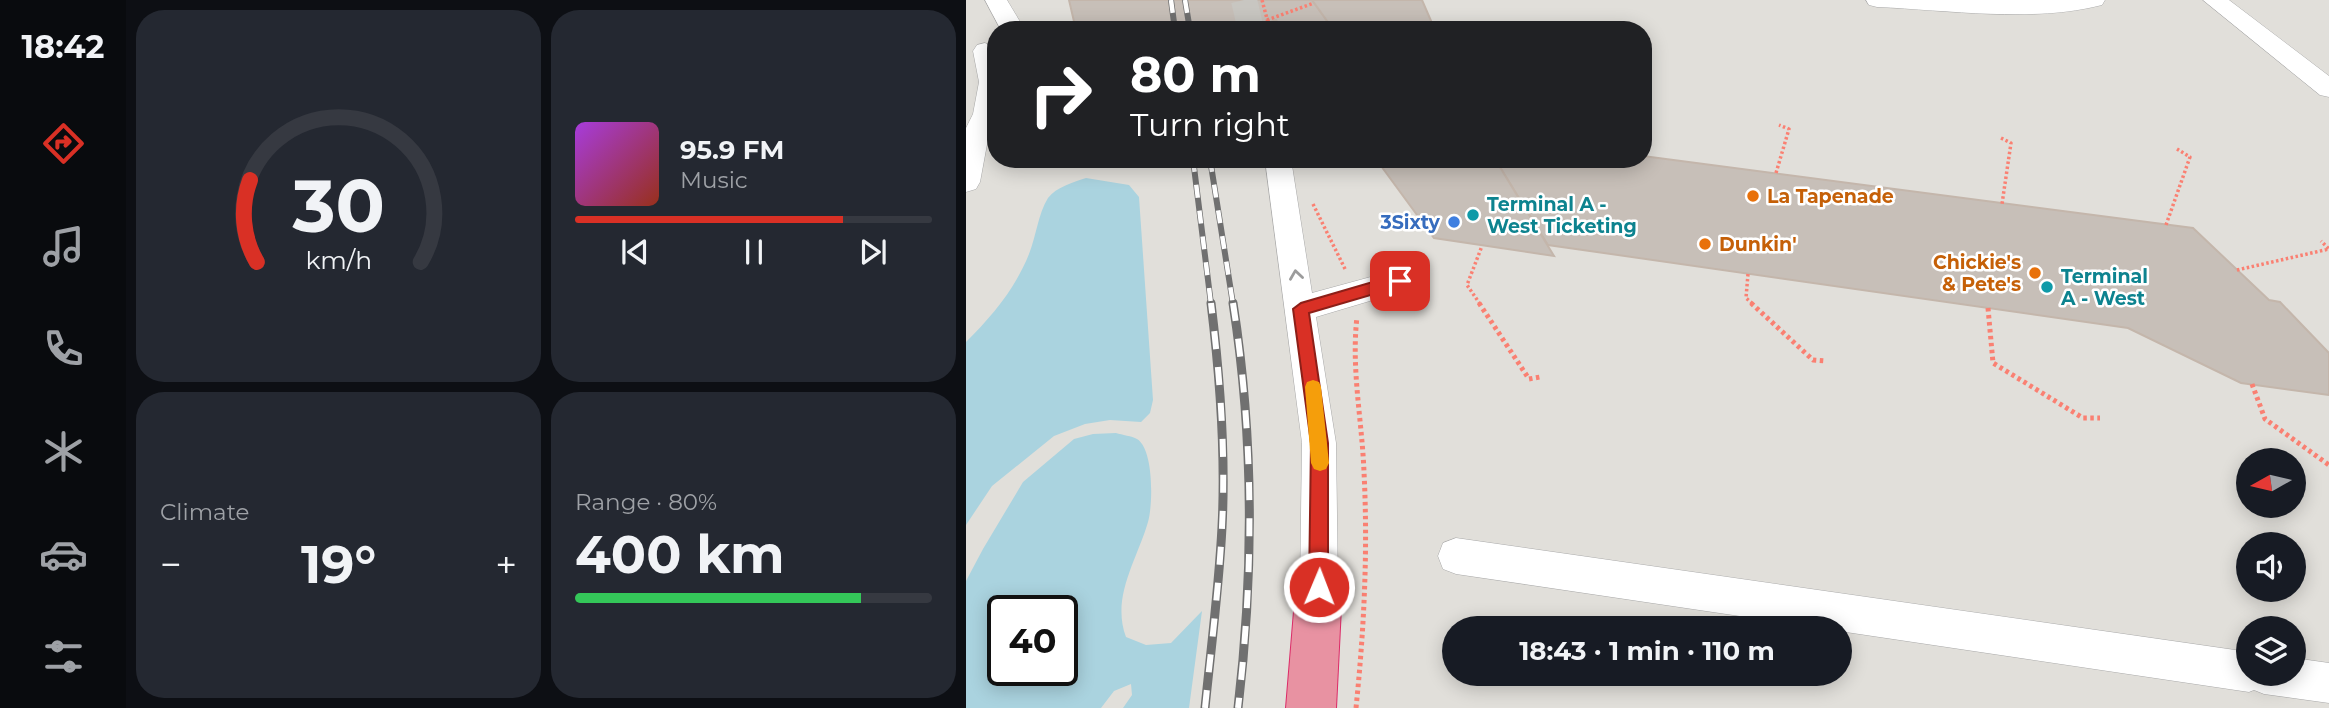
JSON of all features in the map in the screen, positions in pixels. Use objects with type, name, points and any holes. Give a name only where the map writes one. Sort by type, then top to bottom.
[{"type":"highway","points":[[1311,708],[1319,587]]},
{"type":"street","points":[[996,0],[1008,21]]},
{"type":"street","points":[[1877,0],[2047,7],[2094,0]]},
{"type":"street","points":[[2214,0],[2329,89]]},
{"type":"street","points":[[985,51],[987,58]]},
{"type":"street","points":[[966,182],[969,151],[986,114],[967,83]]},
{"type":"street","points":[[1279,168],[1319,443],[1319,587],[1291,708]]},
{"type":"street","points":[[1301,309],[1400,281]]},
{"type":"street","points":[[1456,556],[2236,669]]},
{"type":"street","points":[[2306,680],[2329,683]]},
{"type":"path","points":[[1262,0],[1267,20],[1314,3]]},
{"type":"path","points":[[1776,173],[1789,129],[1779,125]]},
{"type":"path","points":[[2001,138],[2011,143],[2003,204]]},
{"type":"path","points":[[2166,225],[2190,157],[2177,149]]},
{"type":"path","points":[[1312,202],[1346,271]]},
{"type":"path","points":[[2237,270],[2329,249],[2321,241]]},
{"type":"path","points":[[1482,246],[1467,285],[1529,379],[1540,377]]},
{"type":"path","points":[[1748,274],[1746,298],[1813,359],[1826,361]]},
{"type":"path","points":[[1988,308],[1993,363],[2083,418],[2100,418]]},
{"type":"path","points":[[1356,708],[1363,629],[1366,540],[1363,437],[1353,361],[1357,316]]},
{"type":"path","points":[[2252,384],[2265,419],[2329,465]]},
{"type":"shaded area","points":[[966,0],[2329,0],[2329,708],[966,708]]},
{"type":"water","points":[[1086,178],[1129,185],[1139,197],[1153,400],[1150,413],[1141,422],[1110,420],[1085,424],[1054,436],[992,486],[966,525],[966,342],[994,312],[1017,279],[1029,254],[1048,198],[1060,188]]},
{"type":"water","points":[[1116,433],[1137,439],[1147,454],[1151,478],[1150,514],[1123,593],[1122,622],[1126,637],[1146,645],[1171,643],[1202,611],[1189,708],[1123,708],[1132,695],[1131,684],[1114,691],[1101,708],[966,708],[966,581],[1023,482],[1074,439],[1093,434]]},
{"type":"building","points":[[1069,0],[1312,0],[1327,21],[1276,20],[1074,21]]},
{"type":"building","points":[[1312,0],[1422,0],[1431,21],[1327,21]]},
{"type":"building","name":"Terminal A - West","points":[[1652,157],[2193,228],[2269,300],[2280,302],[2329,353],[2329,395],[2241,383],[2128,328],[1548,245],[1501,168],[1652,168]]},
{"type":"building","name":"Terminal A - West Ticketing","points":[[1383,168],[1500,168],[1554,256],[1434,238]]},
{"type":"tunnel","points":[[1244,0],[1249,21]]},
{"type":"railway","points":[[1171,0],[1174,21]]},
{"type":"railway","points":[[1185,0],[1188,21]]},
{"type":"railway","points":[[1194,168],[1211,304]]},
{"type":"railway","points":[[1211,168],[1233,304]]},
{"type":"railway","points":[[1205,708],[1219,572],[1223,499],[1221,414],[1211,303]]},
{"type":"railway","points":[[1233,303],[1245,404],[1249,505],[1247,606],[1238,708]]},
{"type":"slow traffic","points":[[1313,387],[1320,463]]},
{"type":"place","name":"La Tapenade","points":[[1753,196]]},
{"type":"place","name":"Terminal A - West Ticketing","points":[[1473,215]]},
{"type":"place","name":"3Sixty","points":[[1454,222]]},
{"type":"place","name":"Dunkin'","points":[[1705,244]]},
{"type":"place","name":"Chickie's & Pete's","points":[[2035,273]]},
{"type":"place","name":"Terminal A - West","points":[[2047,287]]},
{"type":"route","points":[[1319,587],[1319,443],[1301,309],[1400,281]]}]
